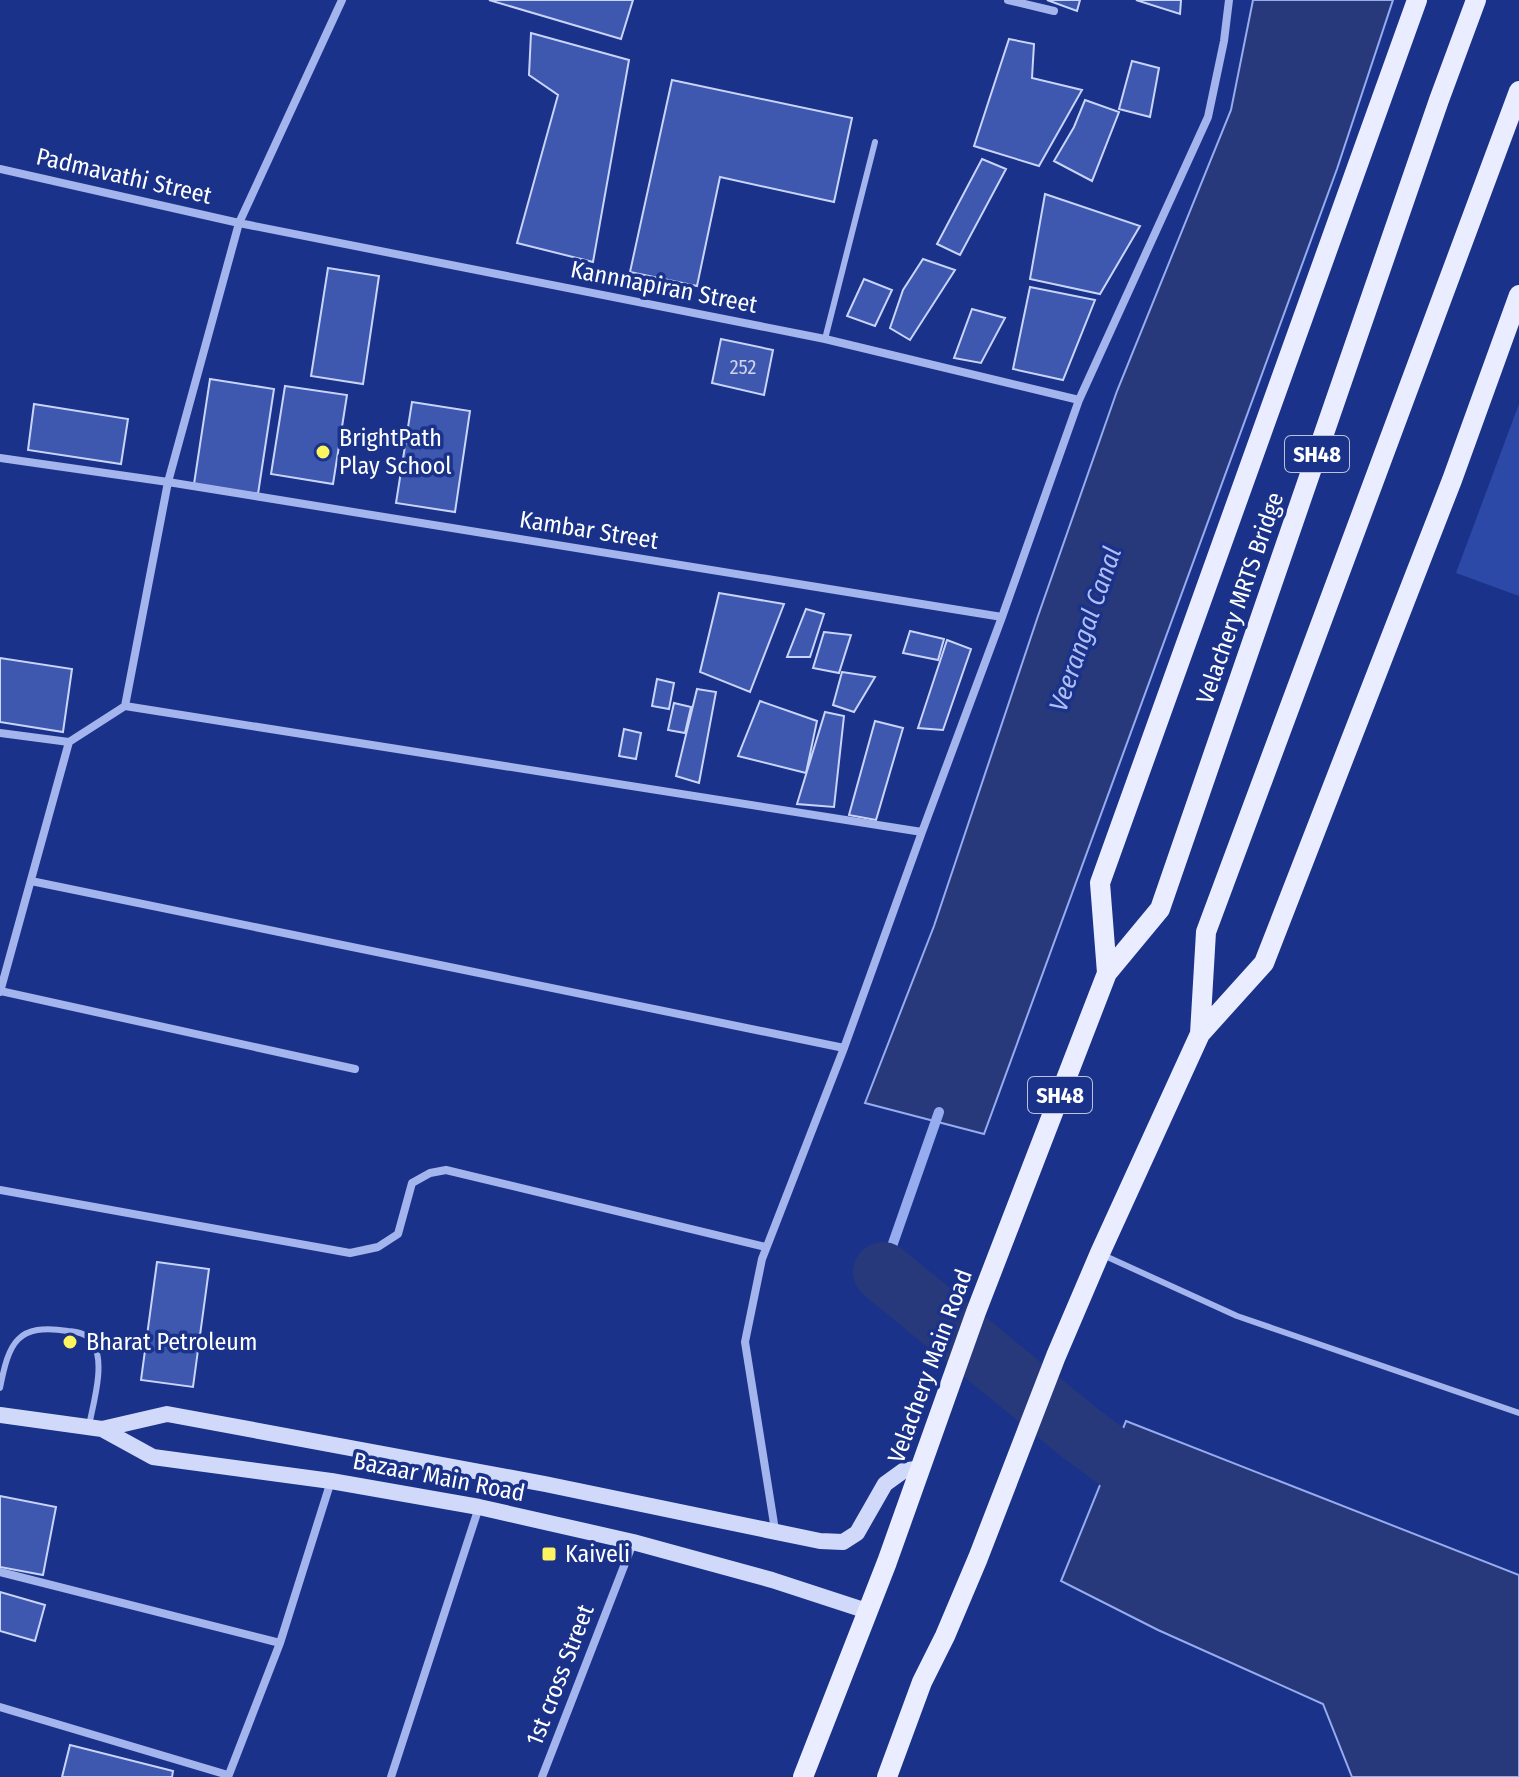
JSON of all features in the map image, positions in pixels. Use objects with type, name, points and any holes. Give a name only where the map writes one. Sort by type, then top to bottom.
[{"type":"main road","points":[[1107,973],[1100,883],[1417,0]]},
{"type":"main road","name":"Velachery MRTS Bridge","points":[[1107,973],[1160,909],[1476,0]]},
{"type":"main road","name":"SH48","points":[[887,1777],[922,1682],[978,1558],[1056,1356],[1200,1034],[1206,932],[1519,91]]},
{"type":"main road","points":[[1200,1034],[1264,963],[1452,480],[1519,295]]},
{"type":"main road","name":"Velachery Main Road","points":[[803,1777],[898,1531],[976,1312],[1107,973]]},
{"type":"main road","points":[[95,1429],[167,1414],[545,1484],[820,1541],[843,1542],[857,1533],[885,1484],[903,1471],[921,1468]]},
{"type":"main road","name":"Bazaar Main Road","points":[[0,1415],[95,1429],[153,1457],[331,1481],[479,1507],[633,1542],[772,1580],[867,1611]]},
{"type":"street","points":[[125,706],[168,482],[239,223],[342,0]]},
{"type":"street","points":[[1008,0],[1054,11]]},
{"type":"street","points":[[775,1530],[745,1342],[766,1247],[844,1048],[1079,400],[1208,117],[1229,0]]},
{"type":"street","name":"Padmavathi Street","points":[[0,169],[239,223]]},
{"type":"street","name":"Kannnapiran Street","points":[[239,223],[825,339],[1079,400]]},
{"type":"street","name":"Kambar Street","points":[[0,458],[168,482],[1002,617]]},
{"type":"street","points":[[0,733],[69,742],[125,706],[922,832]]},
{"type":"street","points":[[69,742],[0,991],[355,1069]]},
{"type":"street","points":[[31,881],[844,1048]]},
{"type":"street","points":[[0,1190],[350,1253],[378,1247],[398,1234],[412,1183],[430,1173],[446,1170],[766,1247]]},
{"type":"street","points":[[0,1707],[228,1776],[280,1643],[331,1481]]},
{"type":"street","points":[[391,1777],[479,1507]]},
{"type":"street","name":"1st cross Street","points":[[542,1777],[633,1542]]},
{"type":"street","points":[[0,1572],[280,1643]]},
{"type":"lane","points":[[825,339],[875,142]]},
{"type":"lane","points":[[1100,1253],[1237,1316],[1519,1413]]},
{"type":"lane","points":[[0,1388],[13,1343],[31,1330],[49,1328],[84,1333],[94,1345],[99,1360],[95,1429]]},
{"type":"shaded area","points":[[1519,404],[1519,596],[1456,573]]},
{"type":"water","points":[[1253,0],[1393,0],[1337,169],[984,1134],[865,1103],[934,926],[1117,391],[1231,110]]},
{"type":"water","points":[[1126,1421],[1519,1575],[1519,1777],[1352,1777],[1323,1704],[1158,1630],[1061,1581]]},
{"type":"building","points":[[489,0],[633,0],[621,39]]},
{"type":"building","points":[[1047,0],[1080,0],[1077,11]]},
{"type":"building","points":[[1136,0],[1181,0],[1180,14]]},
{"type":"building","points":[[531,33],[629,60],[593,262],[517,243],[558,95],[529,75]]},
{"type":"building","points":[[1009,39],[1034,44],[1032,78],[1082,90],[1039,166],[974,146]]},
{"type":"building","points":[[1132,61],[1159,68],[1150,117],[1119,109]]},
{"type":"building","points":[[672,80],[852,118],[834,202],[720,177],[697,286],[630,272]]},
{"type":"building","points":[[1085,100],[1119,112],[1092,181],[1054,161],[1074,127]]},
{"type":"building","points":[[982,159],[1006,169],[960,255],[937,244]]},
{"type":"building","points":[[1045,194],[1140,226],[1100,294],[1030,279]]},
{"type":"building","points":[[923,259],[955,270],[910,340],[890,328],[903,290]]},
{"type":"building","points":[[328,268],[379,276],[363,384],[311,376]]},
{"type":"building","points":[[864,279],[892,290],[875,326],[847,316]]},
{"type":"building","points":[[1030,287],[1095,300],[1063,380],[1013,369]]},
{"type":"building","points":[[972,309],[1005,318],[981,363],[954,358]]},
{"type":"building","points":[[721,339],[773,350],[764,395],[712,383]]},
{"type":"building","points":[[210,379],[274,389],[258,494],[194,484]]},
{"type":"building","points":[[285,386],[347,395],[333,484],[271,474]]},
{"type":"building","points":[[412,402],[470,411],[455,512],[396,503]]},
{"type":"building","points":[[34,404],[128,419],[121,464],[28,450]]},
{"type":"building","points":[[719,593],[784,604],[750,692],[700,672]]},
{"type":"building","points":[[806,609],[824,614],[810,657],[787,657]]},
{"type":"building","points":[[910,631],[944,639],[938,660],[903,653]]},
{"type":"building","points":[[824,632],[851,635],[839,673],[813,668]]},
{"type":"building","points":[[947,640],[971,649],[943,730],[918,728]]},
{"type":"building","points":[[0,658],[72,669],[63,732],[0,722]]},
{"type":"building","points":[[842,672],[875,677],[854,712],[833,705]]},
{"type":"building","points":[[657,679],[674,683],[669,709],[652,706]]},
{"type":"building","points":[[697,689],[716,692],[699,783],[676,776]]},
{"type":"building","points":[[760,701],[817,721],[806,773],[738,756]]},
{"type":"building","points":[[674,703],[691,707],[685,733],[668,730]]},
{"type":"building","points":[[825,712],[844,716],[834,807],[797,804]]},
{"type":"building","points":[[875,721],[903,728],[876,820],[849,815]]},
{"type":"building","points":[[624,729],[641,733],[636,759],[619,756]]},
{"type":"building","points":[[157,1262],[209,1269],[193,1387],[141,1380]]},
{"type":"building","points":[[0,1496],[56,1507],[43,1575],[0,1567]]},
{"type":"building","points":[[0,1592],[45,1605],[35,1641],[0,1631]]},
{"type":"building","points":[[70,1745],[173,1771],[172,1777],[62,1777]]},
{"type":"waterway","name":"Veerangal Canal","points":[[883,1272],[939,1112]]},
{"type":"waterway","points":[[883,1272],[1080,1433],[1177,1505]]},
{"type":"place","name":"BrightPath Play School","points":[[323,452]]},
{"type":"place","name":"Bharat Petroleum","points":[[70,1342]]},
{"type":"place","name":"Kaiveli","points":[[549,1554]]}]
